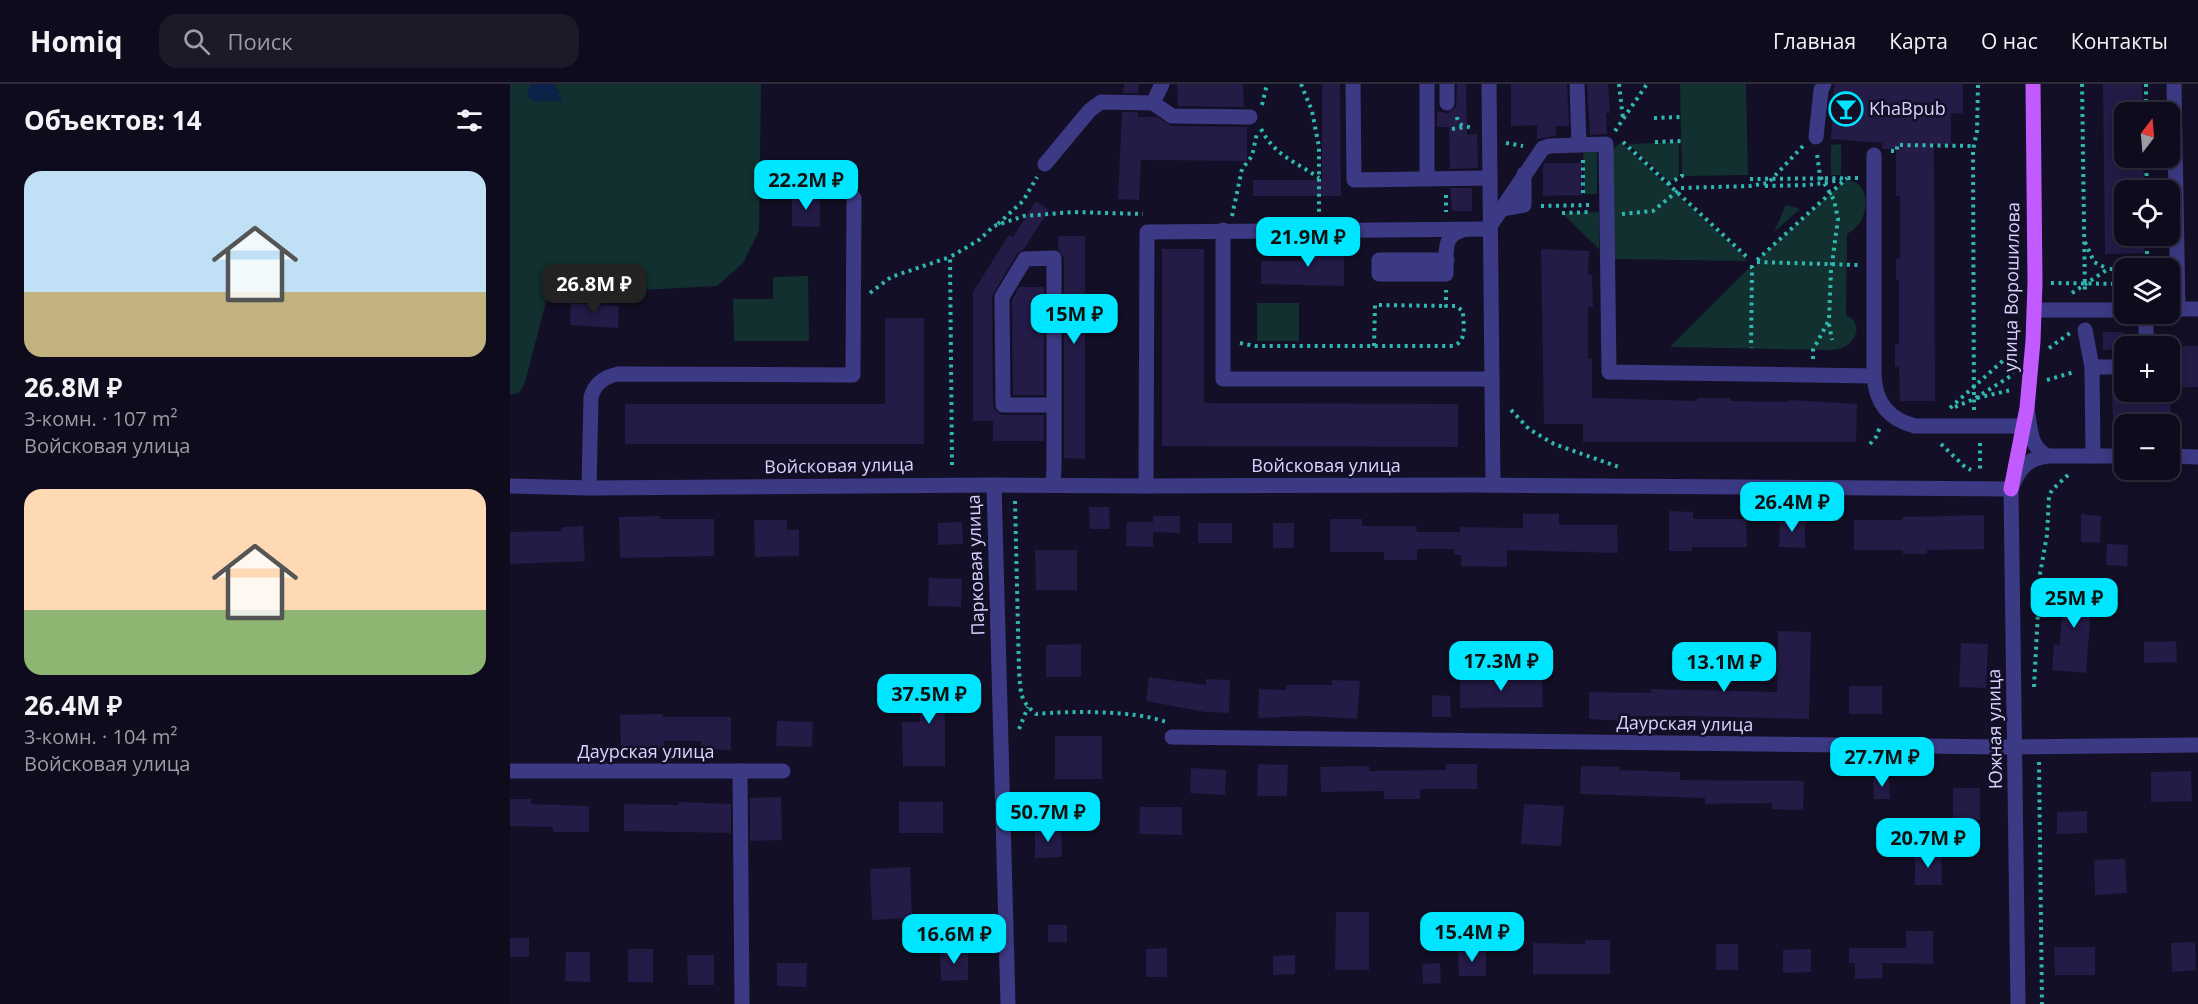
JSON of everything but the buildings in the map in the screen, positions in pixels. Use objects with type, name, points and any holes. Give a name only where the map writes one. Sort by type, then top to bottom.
[{"type":"main road","name":"улица Ворошилова","points":[[2011,489],[2027,408],[2034,310],[2033,84]]},
{"type":"street","points":[[1153,103],[1162,84]]},
{"type":"street","points":[[1353,84],[1354,180],[1490,178]]},
{"type":"street","points":[[1427,84],[1427,179]]},
{"type":"street","points":[[1447,84],[1452,106]]},
{"type":"street","points":[[1489,84],[1483,132],[1490,178],[1493,485]]},
{"type":"street","points":[[1578,84],[1594,145],[1603,209],[1609,372],[1874,376]]},
{"type":"street","points":[[1817,133],[1821,90],[1824,84]]},
{"type":"street","points":[[2173,258],[2174,84]]},
{"type":"street","points":[[1045,164],[1090,110],[1101,102],[1153,103],[1173,116],[1256,115]]},
{"type":"street","points":[[1490,228],[1524,174],[1546,146],[1594,145]]},
{"type":"street","points":[[1879,153],[1874,376],[1880,400],[1890,415],[1900,422],[1915,426],[2023,426]]},
{"type":"street","points":[[589,488],[591,397],[593,389],[601,381],[618,374],[853,375],[854,198]]},
{"type":"street","points":[[1447,267],[1447,244],[1454,232],[1490,228]]},
{"type":"street","points":[[1228,230],[1223,379],[1492,379]]},
{"type":"street","points":[[1146,486],[1147,232],[1466,230]]},
{"type":"street","points":[[1053,485],[1054,405],[1054,258],[1025,259],[1002,297],[1003,405],[1054,405]]},
{"type":"street","points":[[2180,309],[2198,309]]},
{"type":"street","points":[[2034,310],[2114,310]]},
{"type":"street","points":[[2085,310],[2085,333],[2092,367],[2093,456]]},
{"type":"street","points":[[2092,367],[2114,366]]},
{"type":"street","points":[[2027,408],[2032,439],[2038,450],[2047,456]]},
{"type":"street","points":[[2011,489],[2020,467],[2036,457],[2114,456]]},
{"type":"street","points":[[2180,456],[2198,457]]},
{"type":"street","name":"Войсковая улица","points":[[510,486],[589,488],[994,484],[2011,489]]},
{"type":"street","name":"Парковая улица","points":[[994,484],[1008,1004]]},
{"type":"street","name":"Южная улица","points":[[2011,489],[2019,1004]]},
{"type":"street","name":"Даурская улица","points":[[1172,737],[2015,747],[2198,745]]},
{"type":"street","name":"Даурская улица","points":[[510,771],[783,771]]},
{"type":"street","points":[[740,771],[742,1004]]},
{"type":"path","points":[[1256,115],[1267,84]]},
{"type":"path","points":[[1301,84],[1312,111],[1317,138],[1319,212]]},
{"type":"path","points":[[1619,84],[1623,118]]},
{"type":"path","points":[[1583,195],[1594,145],[1623,118],[1647,84]]},
{"type":"path","points":[[1974,401],[1974,146],[1977,131],[1978,84]]},
{"type":"path","points":[[2082,84],[2085,284]]},
{"type":"path","points":[[2146,84],[2146,102]]},
{"type":"path","points":[[1452,106],[1457,122],[1461,125],[1483,132],[1501,142],[1519,146],[1546,146]]},
{"type":"path","points":[[1654,118],[1681,117]]},
{"type":"path","points":[[1228,230],[1242,168],[1252,156],[1259,125],[1269,144],[1319,178]]},
{"type":"path","points":[[1452,129],[1483,132]]},
{"type":"path","points":[[1817,133],[1818,167],[1821,178],[1836,204],[1838,219],[1832,264],[1829,320],[1832,340]]},
{"type":"path","points":[[1750,186],[1764,185],[1772,179],[1817,133]]},
{"type":"path","points":[[1655,142],[1682,141]]},
{"type":"path","points":[[1623,142],[1747,257]]},
{"type":"path","points":[[1879,153],[1897,151],[1897,145],[1974,146]]},
{"type":"path","points":[[994,226],[1023,201],[1045,164]]},
{"type":"path","points":[[1668,184],[1682,176],[1682,170]]},
{"type":"path","points":[[1750,179],[1847,178]]},
{"type":"path","points":[[1541,206],[1603,209],[1627,214],[1653,211],[1681,188],[1824,184],[1847,178]]},
{"type":"path","points":[[1847,178],[1757,261],[1848,264]]},
{"type":"path","points":[[1562,213],[1603,209]]},
{"type":"path","points":[[2084,240],[2094,262],[2108,269],[2114,269]]},
{"type":"path","points":[[854,307],[891,277],[950,257]]},
{"type":"path","points":[[1446,306],[1447,267]]},
{"type":"path","points":[[1750,267],[1752,267],[1751,348]]},
{"type":"path","points":[[2085,284],[2108,269]]},
{"type":"path","points":[[2035,283],[2114,284]]},
{"type":"path","points":[[1236,340],[1242,345],[1255,346],[1374,346],[1453,346],[1458,345],[1463,338],[1463,311],[1457,306],[1375,305],[1374,346]]},
{"type":"path","points":[[1813,350],[1829,320]]},
{"type":"path","points":[[1947,411],[1982,382]]},
{"type":"path","points":[[1959,405],[1974,401],[1984,395]]},
{"type":"path","points":[[1509,408],[1529,429],[1554,444],[1626,469]]},
{"type":"path","points":[[1915,426],[1935,438],[1965,466],[1980,474],[1980,438]]},
{"type":"path","points":[[1870,444],[1879,430]]},
{"type":"path","points":[[1015,498],[1021,698],[1036,714],[1076,712],[1120,714],[1164,720],[1189,737]]},
{"type":"green space","points":[[510,84],[531,84],[529,93],[541,100],[559,96],[554,84],[761,84],[759,231],[743,263],[717,286],[623,291],[554,284],[546,302],[525,382],[519,393],[510,395]]},
{"type":"green space","points":[[1680,84],[1746,84],[1748,175],[1682,176]]},
{"type":"green space","points":[[1679,142],[1679,177],[1669,182],[1628,144]]},
{"type":"green space","points":[[1583,144],[1597,144],[1597,194],[1584,194]]},
{"type":"green space","points":[[1623,144],[1746,258],[1745,261],[1614,259],[1613,149]]},
{"type":"green space","points":[[1841,144],[1841,175],[1831,175],[1831,145]]},
{"type":"green space","points":[[1846,180],[1855,182],[1861,187],[1866,204],[1855,229],[1847,234],[1846,315],[1852,319],[1856,328],[1851,342],[1840,349],[1836,345],[1839,349],[1830,350],[1670,347],[1750,267],[1756,266],[1757,260]]},
{"type":"green space","points":[[1786,205],[1800,209],[1774,232]]},
{"type":"green space","points":[[1599,212],[1599,249],[1562,213]]},
{"type":"green space","points":[[808,276],[809,341],[734,341],[733,299],[773,299],[773,277]]},
{"type":"green space","points":[[1257,303],[1299,303],[1299,341],[1257,341]]},
{"type":"water","points":[[531,84],[554,84],[560,91],[561,103],[553,100],[548,102],[544,98],[539,102],[526,97]]},
{"type":"place","name":"KhaBpub","points":[[1846,109]]}]
